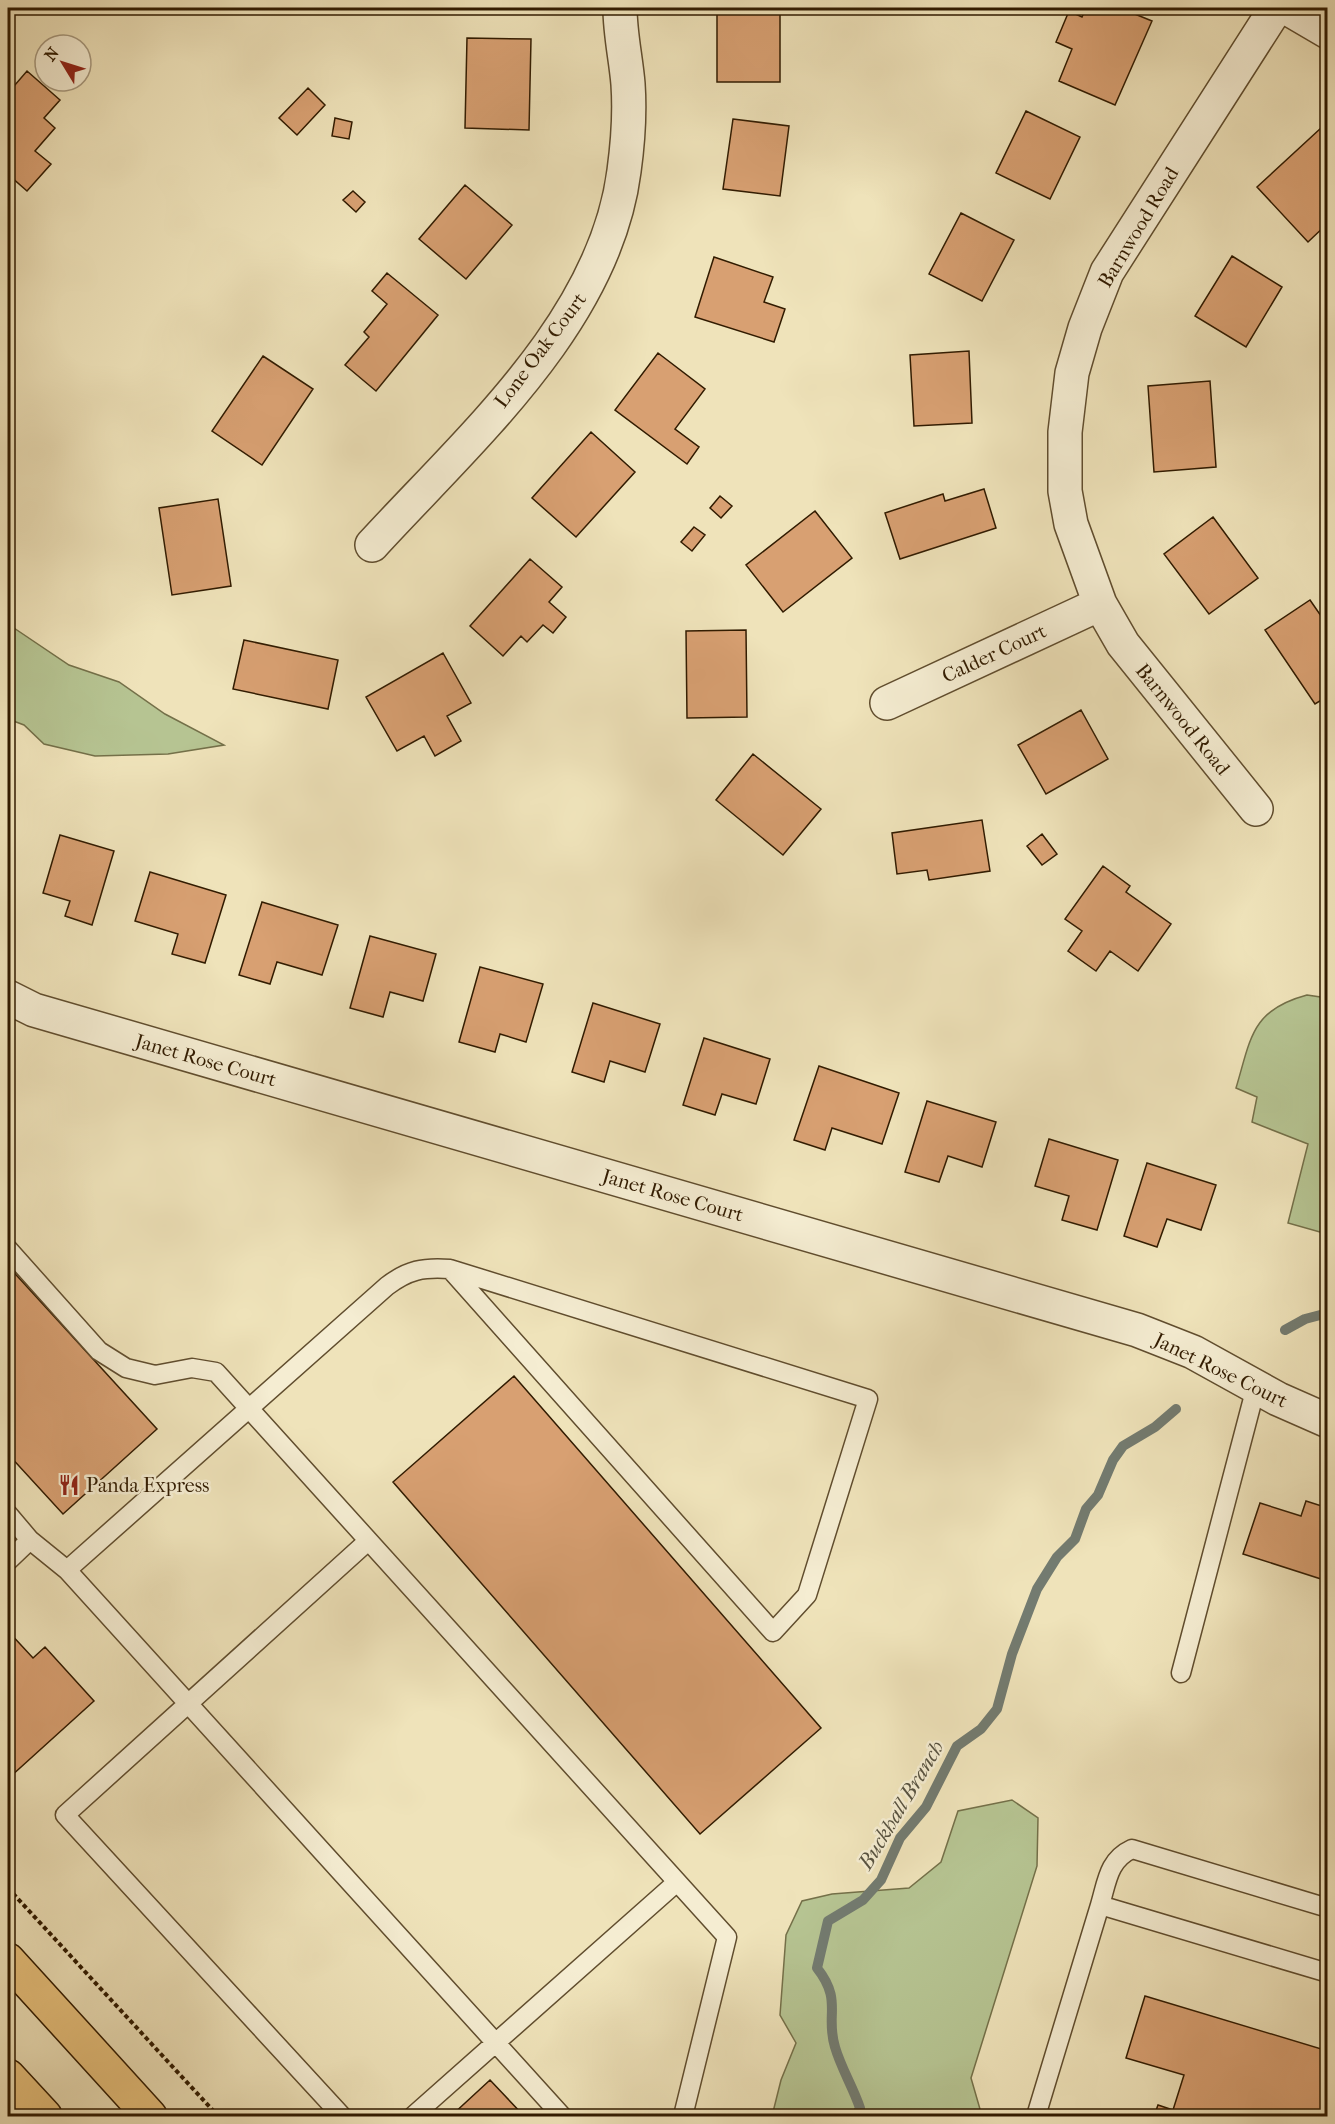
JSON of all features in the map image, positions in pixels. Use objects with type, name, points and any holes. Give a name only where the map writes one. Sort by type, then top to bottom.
[{"type":"highway","points":[[8,1960],[150,2116]]},
{"type":"highway","points":[[8,2076],[45,2116]]},
{"type":"street","name":"Lone Oak Court","points":[[372,545],[513,391],[570,316],[591,280],[615,216],[624,172],[629,117],[620,8]]},
{"type":"street","name":"Barnwood Road","points":[[1256,809],[1123,644],[1100,604],[1071,524],[1065,491],[1065,432],[1072,373],[1084,328],[1107,272],[1276,8]]},
{"type":"street","points":[[1287,8],[1328,32]]},
{"type":"street","name":"Calder Court","points":[[887,703],[1100,604]]},
{"type":"street","name":"Janet Rose Court","points":[[8,997],[34,1010],[1137,1330],[1193,1352],[1256,1387],[1328,1421]]},
{"type":"lane","points":[[8,1249],[99,1351],[126,1368],[155,1375],[192,1368],[216,1372],[728,1937],[683,2116]]},
{"type":"lane","points":[[67,1570],[399,1276],[425,1267],[450,1269],[868,1399],[807,1595],[773,1632],[450,1269]]},
{"type":"lane","points":[[1181,1673],[1256,1387]]},
{"type":"lane","points":[[8,1514],[30,1540],[67,1570],[562,2116]]},
{"type":"lane","points":[[8,1561],[30,1540]]},
{"type":"lane","points":[[342,2116],[65,1815],[368,1541]]},
{"type":"lane","points":[[1036,2116],[1111,1866],[1120,1855],[1132,1849],[1328,1908]]},
{"type":"lane","points":[[412,2116],[677,1882]]},
{"type":"lane","points":[[1100,1905],[1328,1972]]},
{"type":"path","points":[[8,1888],[218,2116]]},
{"type":"green space","points":[[8,624],[69,665],[119,682],[165,714],[224,745],[168,754],[95,756],[44,744],[24,725],[8,719]]},
{"type":"green space","points":[[1307,995],[1327,998],[1327,1234],[1288,1223],[1308,1144],[1252,1122],[1257,1097],[1236,1088],[1256,1028],[1274,1009],[1288,1001]]},
{"type":"green space","points":[[1012,1800],[1038,1818],[1037,1866],[971,2078],[982,2116],[772,2116],[781,2080],[796,2043],[780,2015],[786,1935],[802,1901],[832,1894],[909,1888],[941,1862],[958,1811]]},
{"type":"building","points":[[717,8],[780,8],[780,82],[717,82]]},
{"type":"building","points":[[1086,8],[1120,8],[1152,21],[1115,105],[1059,81],[1072,49],[1056,42],[1069,11],[1082,17]]},
{"type":"building","points":[[467,38],[531,39],[529,130],[465,128]]},
{"type":"building","points":[[27,71],[33,76],[33,93],[52,93],[60,100],[44,118],[55,128],[35,151],[51,164],[27,191],[11,177],[8,182],[8,93]]},
{"type":"building","points":[[308,88],[325,105],[297,135],[279,118]]},
{"type":"building","points":[[1026,111],[1080,137],[1050,199],[996,173]]},
{"type":"building","points":[[335,118],[352,122],[349,139],[332,136]]},
{"type":"building","points":[[733,119],[789,126],[780,196],[723,189]]},
{"type":"building","points":[[1321,128],[1328,135],[1328,223],[1308,242],[1257,187]]},
{"type":"building","points":[[465,185],[512,225],[466,279],[419,239]]},
{"type":"building","points":[[353,191],[365,202],[356,212],[343,200]]},
{"type":"building","points":[[961,213],[1014,240],[982,301],[929,274]]},
{"type":"building","points":[[1232,256],[1282,287],[1246,347],[1195,316]]},
{"type":"building","points":[[714,257],[773,277],[764,302],[785,309],[774,342],[695,317]]},
{"type":"building","points":[[387,273],[438,315],[376,391],[345,365],[369,337],[364,332],[387,304],[372,291]]},
{"type":"building","points":[[969,351],[972,423],[914,426],[910,355]]},
{"type":"building","points":[[658,353],[705,389],[675,429],[699,447],[687,464],[615,410]]},
{"type":"building","points":[[263,356],[313,389],[262,465],[212,431]]},
{"type":"building","points":[[1210,381],[1216,467],[1154,472],[1148,386]]},
{"type":"building","points":[[591,432],[635,472],[576,537],[532,498]]},
{"type":"building","points":[[984,489],[996,528],[900,559],[885,513],[943,494],[945,501]]},
{"type":"building","points":[[720,496],[732,506],[721,518],[710,508]]},
{"type":"building","points":[[218,499],[231,586],[172,595],[159,508]]},
{"type":"building","points":[[815,511],[852,558],[783,612],[746,565]]},
{"type":"building","points":[[1213,517],[1258,578],[1209,614],[1164,554]]},
{"type":"building","points":[[694,527],[705,535],[692,551],[681,542]]},
{"type":"building","points":[[530,559],[562,587],[549,602],[566,617],[553,633],[543,625],[527,642],[521,636],[503,656],[470,626]]},
{"type":"building","points":[[1310,600],[1328,626],[1328,696],[1315,704],[1265,630]]},
{"type":"building","points":[[746,630],[747,717],[687,718],[686,631]]},
{"type":"building","points":[[244,640],[338,660],[328,709],[233,689]]},
{"type":"building","points":[[443,653],[471,703],[447,716],[461,741],[435,756],[424,736],[397,751],[366,697]]},
{"type":"building","points":[[1081,710],[1108,759],[1046,794],[1018,745]]},
{"type":"building","points":[[753,754],[821,809],[783,855],[716,800]]},
{"type":"building","points":[[982,820],[990,871],[929,880],[927,870],[897,874],[892,833]]},
{"type":"building","points":[[1042,834],[1057,854],[1042,865],[1027,846]]},
{"type":"building","points":[[60,835],[114,851],[92,925],[65,916],[70,901],[43,893]]},
{"type":"building","points":[[1103,866],[1130,886],[1126,892],[1171,924],[1138,971],[1110,951],[1096,971],[1068,951],[1082,931],[1065,919]]},
{"type":"building","points":[[150,872],[226,895],[205,963],[172,954],[178,934],[135,921]]},
{"type":"building","points":[[262,902],[338,925],[322,975],[277,962],[270,984],[239,975]]},
{"type":"building","points":[[370,936],[436,954],[423,1001],[390,992],[383,1017],[350,1008]]},
{"type":"building","points":[[480,967],[543,984],[526,1042],[500,1034],[495,1052],[459,1042]]},
{"type":"building","points":[[593,1003],[660,1024],[645,1072],[610,1061],[604,1082],[572,1072]]},
{"type":"building","points":[[704,1038],[770,1059],[756,1104],[722,1094],[715,1115],[683,1105]]},
{"type":"building","points":[[819,1066],[899,1093],[882,1144],[832,1128],[825,1150],[794,1140]]},
{"type":"building","points":[[927,1101],[996,1122],[982,1167],[948,1156],[939,1182],[905,1172]]},
{"type":"building","points":[[1049,1139],[1118,1160],[1097,1230],[1062,1220],[1069,1196],[1035,1186]]},
{"type":"building","points":[[1147,1163],[1216,1185],[1201,1230],[1167,1219],[1157,1247],[1124,1236]]},
{"type":"building","points":[[8,1266],[157,1429],[63,1514],[8,1454]]},
{"type":"building","points":[[514,1376],[821,1728],[700,1834],[393,1482]]},
{"type":"building","points":[[1306,1501],[1328,1508],[1328,1560],[1321,1579],[1243,1554],[1260,1503],[1301,1516]]},
{"type":"building","points":[[8,1631],[33,1658],[45,1647],[94,1701],[10,1777],[8,1775]]},
{"type":"building","points":[[1145,1996],[1328,2051],[1328,2116],[1154,2116],[1158,2105],[1173,2110],[1184,2075],[1126,2058]]},
{"type":"building","points":[[490,2080],[524,2116],[451,2116]]},
{"type":"waterway","name":"Buckhall Branch","points":[[1285,1330],[1305,1319],[1328,1313]]},
{"type":"waterway","name":"Buckhall Branch","points":[[856,2116],[860,2108],[832,2036],[832,2008],[829,1990],[817,1968],[828,1921],[863,1900],[881,1880],[900,1838],[926,1807],[957,1746],[981,1729],[997,1709],[1012,1654],[1037,1589],[1057,1557],[1075,1539],[1086,1509],[1098,1495],[1113,1460],[1123,1446],[1155,1427],[1176,1409]]},
{"type":"place","name":"Panda Express","points":[[69,1485]]}]
